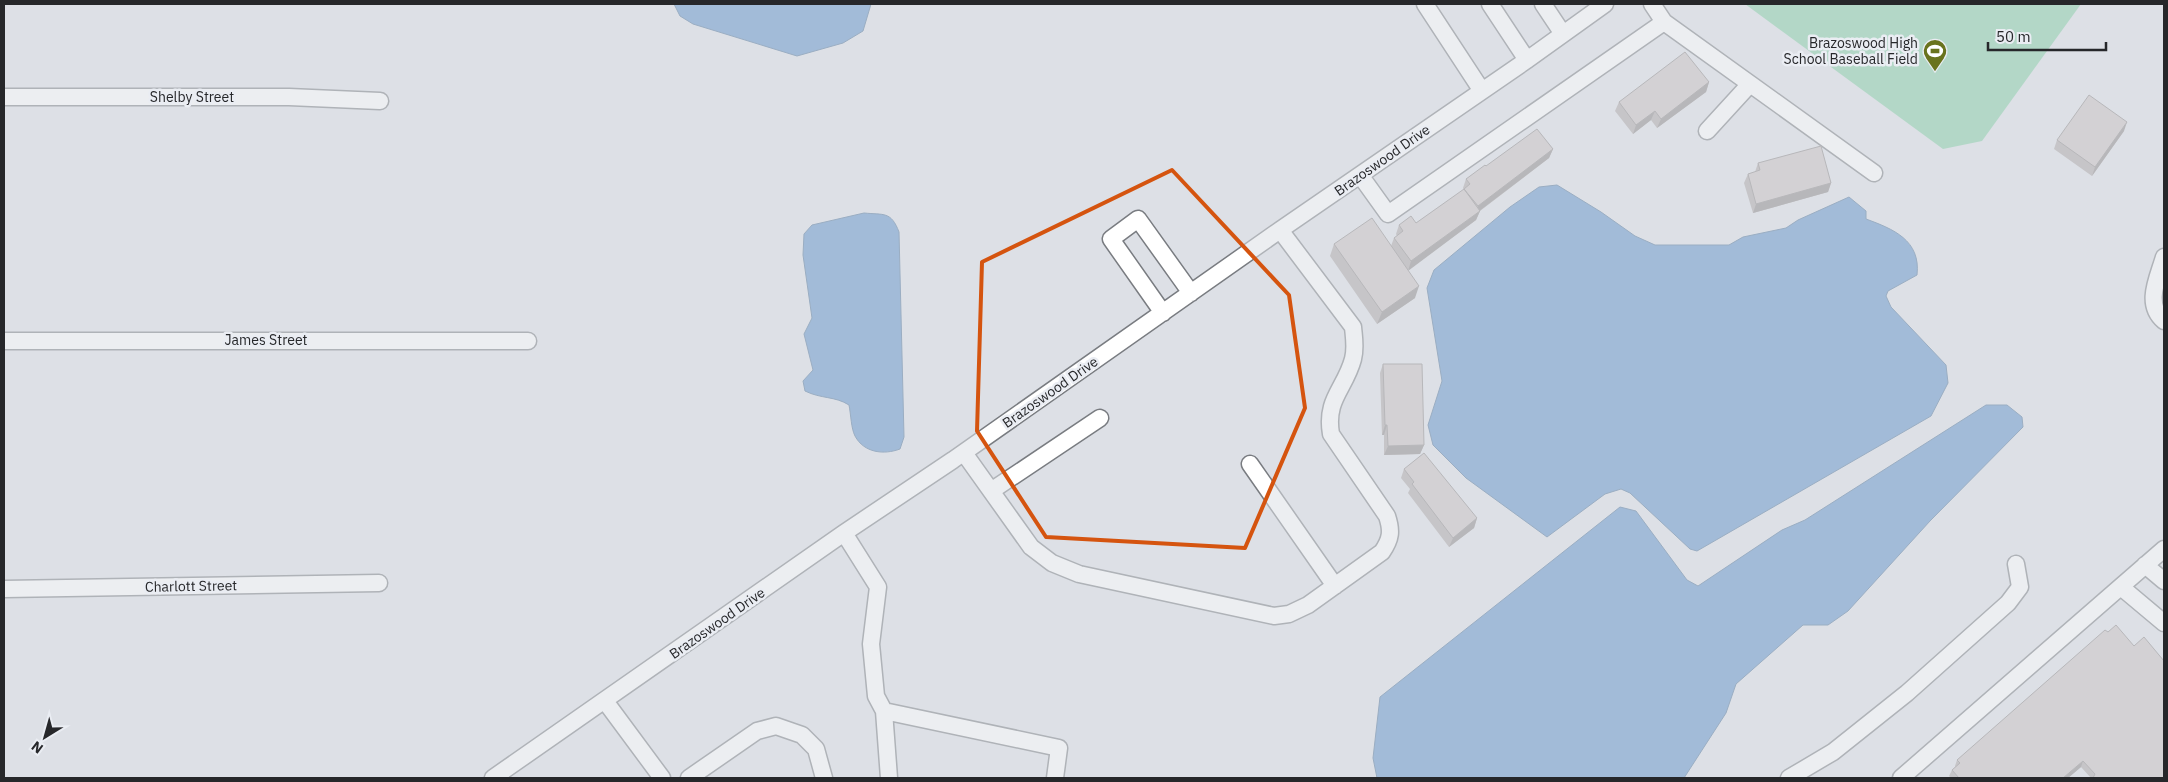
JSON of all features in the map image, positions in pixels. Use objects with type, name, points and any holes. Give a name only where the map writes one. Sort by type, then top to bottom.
[{"type":"street","points":[[1425,4],[1482,91]]},
{"type":"street","points":[[1490,4],[1527,60]]},
{"type":"street","points":[[1542,4],[1563,34]]},
{"type":"street","name":"Brazoswood Drive","points":[[493,778],[844,533],[964,453],[1605,4]]},
{"type":"street","points":[[1652,4],[1664,22],[1874,173]]},
{"type":"street","points":[[1360,175],[1388,214],[1664,22]]},
{"type":"street","points":[[1706,131],[1750,84]]},
{"type":"street","name":"Shelby Street","points":[[4,97],[289,97],[380,101]]},
{"type":"street","points":[[1163,312],[1111,239],[1138,219],[1191,293]]},
{"type":"street","points":[[964,453],[1031,547],[1052,563],[1079,574],[1274,616],[1289,614],[1308,605],[1335,586],[1382,552],[1389,542],[1392,529],[1387,516],[1331,434],[1329,420],[1331,406],[1353,359],[1355,342],[1352,327],[1280,230]]},
{"type":"street","points":[[2164,257],[2153,296],[2153,307],[2164,320]]},
{"type":"street","name":"James Street","points":[[4,341],[528,340]]},
{"type":"street","points":[[991,491],[1100,418]]},
{"type":"street","points":[[1250,464],[1335,586]]},
{"type":"street","points":[[844,533],[878,587],[871,644],[876,696],[884,711],[889,778]]},
{"type":"street","points":[[1901,778],[2164,549]]},
{"type":"street","points":[[1789,778],[1833,752],[1907,693],[2008,603],[2020,587],[2016,564]]},
{"type":"street","points":[[2145,565],[2164,581]]},
{"type":"street","name":"Charlott Street","points":[[4,589],[379,583]]},
{"type":"street","points":[[2121,587],[2164,623]]},
{"type":"street","points":[[605,701],[662,778]]},
{"type":"street","points":[[884,711],[1059,748],[1055,778]]},
{"type":"street","points":[[689,778],[758,731],[776,726],[802,735],[816,749],[824,778]]},
{"type":"highlighted area","points":[[1172,170],[1289,295],[1305,408],[1245,548],[1046,537],[977,431],[982,262]]},
{"type":"green space","name":"Brazoswood High School Baseball Field","points":[[1745,4],[2081,4],[1982,141],[1943,149]]},
{"type":"water","points":[[674,4],[871,4],[863,31],[843,43],[797,56],[693,24],[680,16]]},
{"type":"water","points":[[1557,185],[1635,236],[1655,245],[1729,245],[1743,237],[1786,228],[1798,220],[1849,197],[1866,211],[1866,219],[1895,232],[1910,245],[1915,253],[1917,275],[1888,291],[1886,296],[1891,307],[1946,365],[1948,383],[1931,416],[1697,551],[1690,549],[1630,493],[1621,489],[1605,494],[1547,537],[1466,478],[1433,445],[1428,425],[1442,381],[1427,288],[1434,270],[1510,207],[1539,187]]},
{"type":"water","points":[[864,213],[882,214],[890,217],[899,232],[904,437],[900,449],[887,452],[869,449],[859,442],[853,429],[849,405],[805,391],[803,381],[813,370],[804,334],[812,318],[803,255],[804,234],[812,225]]},
{"type":"water","points":[[1986,405],[2007,405],[2022,417],[2023,427],[1930,521],[1848,611],[1828,625],[1803,625],[1736,684],[1726,713],[1684,778],[1377,778],[1373,758],[1380,697],[1620,507],[1636,511],[1687,580],[1698,586],[1782,530],[1805,520]]},
{"type":"building","points":[[1685,52],[1709,82],[1661,119],[1655,111],[1636,125],[1619,102]]},
{"type":"building","points":[[2089,95],[2127,122],[2095,167],[2057,140]]},
{"type":"building","points":[[1537,129],[1553,149],[1478,206],[1464,189],[1470,184],[1466,179]]},
{"type":"building","points":[[1821,146],[1831,183],[1756,204],[1748,174],[1760,170],[1758,163]]},
{"type":"building","points":[[1464,189],[1480,211],[1411,261],[1394,238],[1403,231],[1399,225],[1411,216],[1416,223]]},
{"type":"building","points":[[1372,218],[1419,286],[1382,312],[1334,244]]},
{"type":"building","points":[[1383,364],[1422,364],[1424,445],[1388,446],[1387,425],[1385,425]]},
{"type":"building","points":[[1424,453],[1477,518],[1453,538],[1412,484],[1414,482],[1404,469]]},
{"type":"building","points":[[2116,625],[2134,646],[2144,637],[2164,661],[2164,778],[2093,778],[2095,774],[2083,761],[2063,778],[1959,778],[1952,770],[1960,763],[1957,760],[2105,630],[2108,632]]},
{"type":"place","name":"Brazoswood High School Baseball Field","points":[[1935,72]]}]
